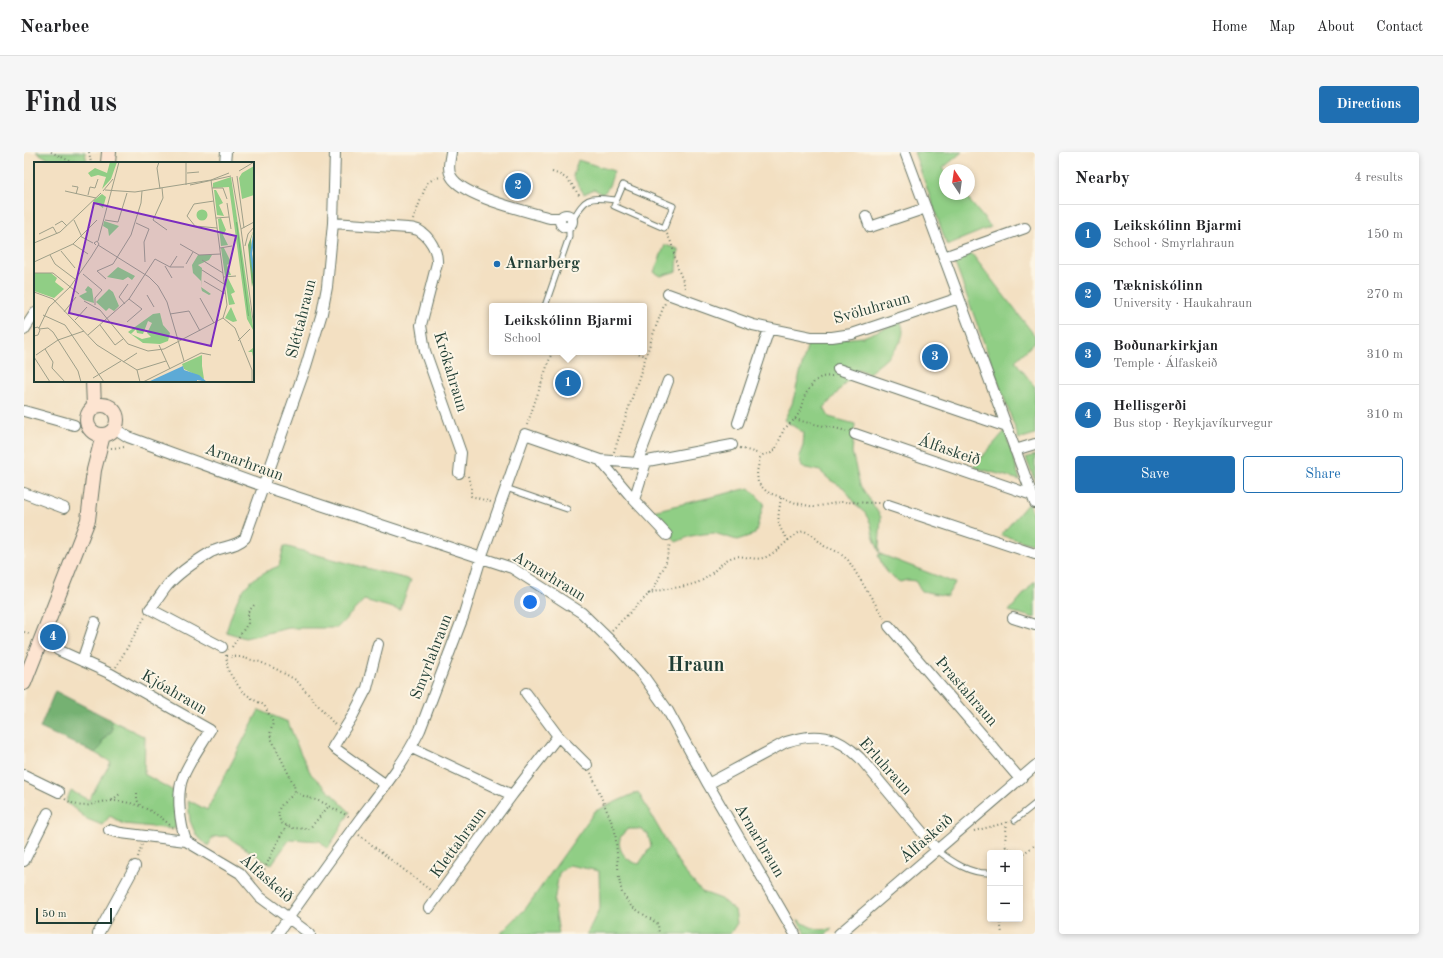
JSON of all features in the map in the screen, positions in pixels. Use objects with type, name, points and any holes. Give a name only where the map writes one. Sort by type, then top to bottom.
[{"type":"main road","points":[[99,162],[100,152]]},
{"type":"main road","points":[[108,162],[109,152]]},
{"type":"main road","points":[[93,382],[100,406]]},
{"type":"main road","points":[[100,406],[104,400],[102,382]]},
{"type":"main road","points":[[24,665],[39,632],[82,519],[103,432],[116,423],[116,414],[111,408],[100,406],[90,410],[86,420],[89,428],[103,432]]},
{"type":"main road","points":[[24,683],[88,520],[94,470],[103,432]]},
{"type":"street","points":[[225,162],[226,152]]},
{"type":"street","name":"Sléttahraun","points":[[150,609],[167,587],[189,567],[213,551],[226,546],[239,544],[245,538],[306,366],[322,313],[327,287],[333,223],[335,152]]},
{"type":"street","points":[[451,152],[449,166],[451,175],[456,184],[468,192],[550,218],[560,218],[563,215],[568,215],[571,217],[570,224]]},
{"type":"street","name":"Álfaskeið","points":[[904,152],[1034,499]]},
{"type":"street","points":[[866,216],[870,227],[926,208]]},
{"type":"street","name":"Krókahraun","points":[[333,223],[418,230],[432,243],[438,255],[438,263],[421,325],[422,338],[461,452],[460,468]]},
{"type":"street","points":[[944,257],[1025,228]]},
{"type":"street","name":"Svöluhraun","points":[[668,294],[753,325],[811,337],[832,337],[852,334],[959,298]]},
{"type":"street","points":[[24,330],[34,315]]},
{"type":"street","points":[[738,423],[769,329]]},
{"type":"street","points":[[838,369],[1007,427]]},
{"type":"street","points":[[634,500],[641,462],[668,381]]},
{"type":"street","points":[[24,411],[74,425]]},
{"type":"street","name":"Arnarhraun","points":[[103,432],[128,437],[263,486],[512,568],[582,613],[606,636],[644,677],[668,711],[708,784],[795,934]]},
{"type":"street","points":[[525,434],[605,461],[641,462],[732,445]]},
{"type":"street","name":"Smyrlahraun","points":[[277,934],[352,830],[386,786],[412,748],[463,617],[481,558],[525,434]]},
{"type":"street","name":"Álfaskeið","points":[[855,434],[1034,499]]},
{"type":"street","points":[[1015,450],[1035,444]]},
{"type":"street","points":[[605,461],[634,500],[667,535]]},
{"type":"street","points":[[24,493],[64,508]]},
{"type":"street","points":[[888,506],[1035,554]]},
{"type":"street","points":[[150,609],[224,652]]},
{"type":"street","points":[[1013,618],[1035,625]]},
{"type":"street","points":[[82,661],[95,622]]},
{"type":"street","name":"Þrastahraun","points":[[888,626],[1020,779]]},
{"type":"street","points":[[378,644],[367,688],[334,747],[386,786]]},
{"type":"street","name":"Kjóahraun","points":[[58,650],[111,674],[210,730],[183,777],[179,793],[182,832],[186,841]]},
{"type":"street","points":[[526,693],[558,736],[588,765]]},
{"type":"street","name":"Klettahraun","points":[[429,908],[512,795],[558,736]]},
{"type":"street","name":"Erluhraun","points":[[708,784],[794,739],[819,736],[831,738],[850,748],[860,758],[937,850]]},
{"type":"street","name":"Klettahraun","points":[[412,748],[512,795]]},
{"type":"street","name":"Álfaskeið","points":[[839,934],[1035,766]]},
{"type":"street","points":[[24,775],[59,792]]},
{"type":"street","points":[[24,861],[48,813]]},
{"type":"street","name":"Álfaskeið","points":[[108,830],[186,841],[240,873],[260,897],[310,934]]},
{"type":"street","points":[[98,934],[135,866]]},
{"type":"lane","points":[[113,162],[114,152]]},
{"type":"lane","points":[[623,185],[673,206],[664,228],[614,206],[616,200],[623,185]]},
{"type":"lane","points":[[546,303],[569,237],[570,224],[579,209],[590,199],[616,200]]},
{"type":"lane","points":[[506,488],[567,509]]},
{"type":"lane","points":[[1015,820],[1035,804]]},
{"type":"lane","points":[[937,850],[950,861],[960,866],[979,873],[987,873]]},
{"type":"path","points":[[51,152],[72,162]]},
{"type":"path","points":[[90,152],[91,162]]},
{"type":"path","points":[[552,172],[563,175],[570,182],[584,203]]},
{"type":"path","points":[[408,228],[427,183],[435,178],[451,175]]},
{"type":"path","points":[[664,228],[671,240],[677,267],[685,286],[684,300]]},
{"type":"path","points":[[647,353],[668,294]]},
{"type":"path","points":[[525,434],[551,355]]},
{"type":"path","points":[[605,461],[646,356]]},
{"type":"path","points":[[732,445],[763,455],[771,453],[776,448],[784,429],[799,414],[805,395],[814,382],[821,377],[836,375],[838,369]]},
{"type":"path","points":[[795,419],[806,423],[829,426],[855,434]]},
{"type":"path","points":[[109,448],[125,447]]},
{"type":"path","points":[[763,455],[760,458],[757,472],[758,483],[767,492],[781,498],[814,507],[832,503],[851,502],[878,503],[888,506]]},
{"type":"path","points":[[460,468],[469,478],[472,496],[500,505]]},
{"type":"path","points":[[781,498],[778,518],[781,531],[789,541]]},
{"type":"path","points":[[648,594],[657,590],[693,584],[711,574],[727,560],[734,557],[752,560],[768,556],[789,541],[798,532],[804,531],[824,546],[843,555],[850,563],[888,626]]},
{"type":"path","points":[[606,636],[654,589],[666,562],[671,543],[667,535]]},
{"type":"path","points":[[224,652],[248,623],[248,612],[255,604]]},
{"type":"path","points":[[111,674],[150,609]]},
{"type":"path","points":[[24,632],[29,634]]},
{"type":"path","points":[[224,652],[260,662],[296,680],[343,732]]},
{"type":"path","points":[[224,652],[228,670],[232,677],[242,691],[264,705],[271,718],[272,722],[270,734],[286,767],[295,792],[320,800],[343,814]]},
{"type":"path","points":[[588,765],[615,830],[619,878],[622,893],[631,906],[658,924],[659,934]]},
{"type":"path","points":[[59,792],[59,795],[80,807],[111,801],[141,806],[169,824],[186,841]]},
{"type":"path","points":[[295,792],[292,797],[282,803],[279,810],[281,823],[287,826],[309,829],[329,806]]},
{"type":"path","points":[[137,793],[141,806]]},
{"type":"path","points":[[111,801],[120,794]]},
{"type":"path","points":[[959,831],[978,830],[1015,820]]},
{"type":"path","points":[[1006,848],[1005,842],[1007,822]]},
{"type":"path","points":[[253,889],[287,826]]},
{"type":"path","points":[[352,830],[438,896]]},
{"type":"path","points":[[135,866],[145,835]]},
{"type":"path","points":[[1006,848],[1024,853],[1035,845]]},
{"type":"path","points":[[1000,922],[1002,934]]},
{"type":"green space","points":[[36,152],[85,152],[87,162],[54,162]]},
{"type":"green space","points":[[914,152],[962,152],[948,164],[939,164],[939,200],[969,200],[991,227],[947,245]]},
{"type":"green space","points":[[578,160],[614,171],[609,187],[605,192],[602,194],[594,189],[584,194],[573,176]]},
{"type":"green space","points":[[665,245],[678,249],[677,271],[661,276],[654,272]]},
{"type":"green space","points":[[972,254],[1035,336],[1035,342],[1015,361],[1035,387],[1035,434],[1019,439],[953,258]]},
{"type":"green space","points":[[901,322],[903,332],[899,344],[895,350],[869,373],[858,369],[824,408],[829,417],[855,424],[852,452],[860,485],[881,517],[880,554],[873,536],[871,524],[865,513],[858,507],[844,488],[830,480],[820,471],[802,467],[799,456],[803,446],[804,433],[784,420],[792,404],[809,339],[818,341],[863,337]]},
{"type":"green space","points":[[1005,431],[1020,480],[973,467]]},
{"type":"green space","points":[[1035,455],[1035,481],[1026,458]]},
{"type":"green space","points":[[749,488],[764,503],[755,534],[737,540],[714,533],[691,536],[676,542],[653,511]]},
{"type":"green space","points":[[1029,502],[1035,522],[1035,545],[1001,535]]},
{"type":"green space","points":[[284,546],[411,580],[400,610],[364,600],[337,628],[289,628],[245,638],[226,632],[242,591],[256,578],[279,566]]},
{"type":"green space","points":[[880,554],[955,583],[947,596],[922,591],[915,581],[907,580],[900,582],[886,571],[878,555]]},
{"type":"green space","points":[[1035,581],[1035,618],[1009,611]]},
{"type":"green space","points":[[55,691],[111,720],[112,731],[105,738],[101,747],[95,753],[40,728]]},
{"type":"green space","points":[[259,710],[288,722],[299,750],[311,774],[350,812],[328,849],[320,841],[290,839],[271,865],[226,836],[213,837],[208,846],[196,835],[190,821],[188,800],[207,810]]},
{"type":"green space","points":[[111,720],[145,737],[144,774],[177,793],[177,823],[175,828],[172,829],[124,824],[110,816],[102,825],[87,819],[66,802],[71,791],[89,800],[111,762],[95,753],[101,747],[107,734],[112,731]]},
{"type":"green space","points":[[638,792],[682,869],[702,892],[719,898],[735,910],[737,923],[730,934],[587,934],[600,907],[599,871],[569,865],[559,873],[554,902],[559,934],[500,934],[526,908],[595,811]],"holes":[[[628,829],[640,829],[648,834],[651,846],[639,864],[626,858],[621,850],[620,841],[621,836]]]},
{"type":"green space","points":[[797,919],[814,928],[822,930],[832,929],[827,934],[806,934]]},
{"type":"place","name":"Tækniskólinn","points":[[518,186]]},
{"type":"place","name":"Arnarberg","points":[[497,264]]},
{"type":"place","name":"Boðunarkirkjan","points":[[935,357]]},
{"type":"place","name":"Leikskólinn Bjarmi","points":[[568,383]]},
{"type":"place","name":"Hellisgerði","points":[[53,637]]},
{"type":"district","name":"Hraun","points":[[696,666]]}]
